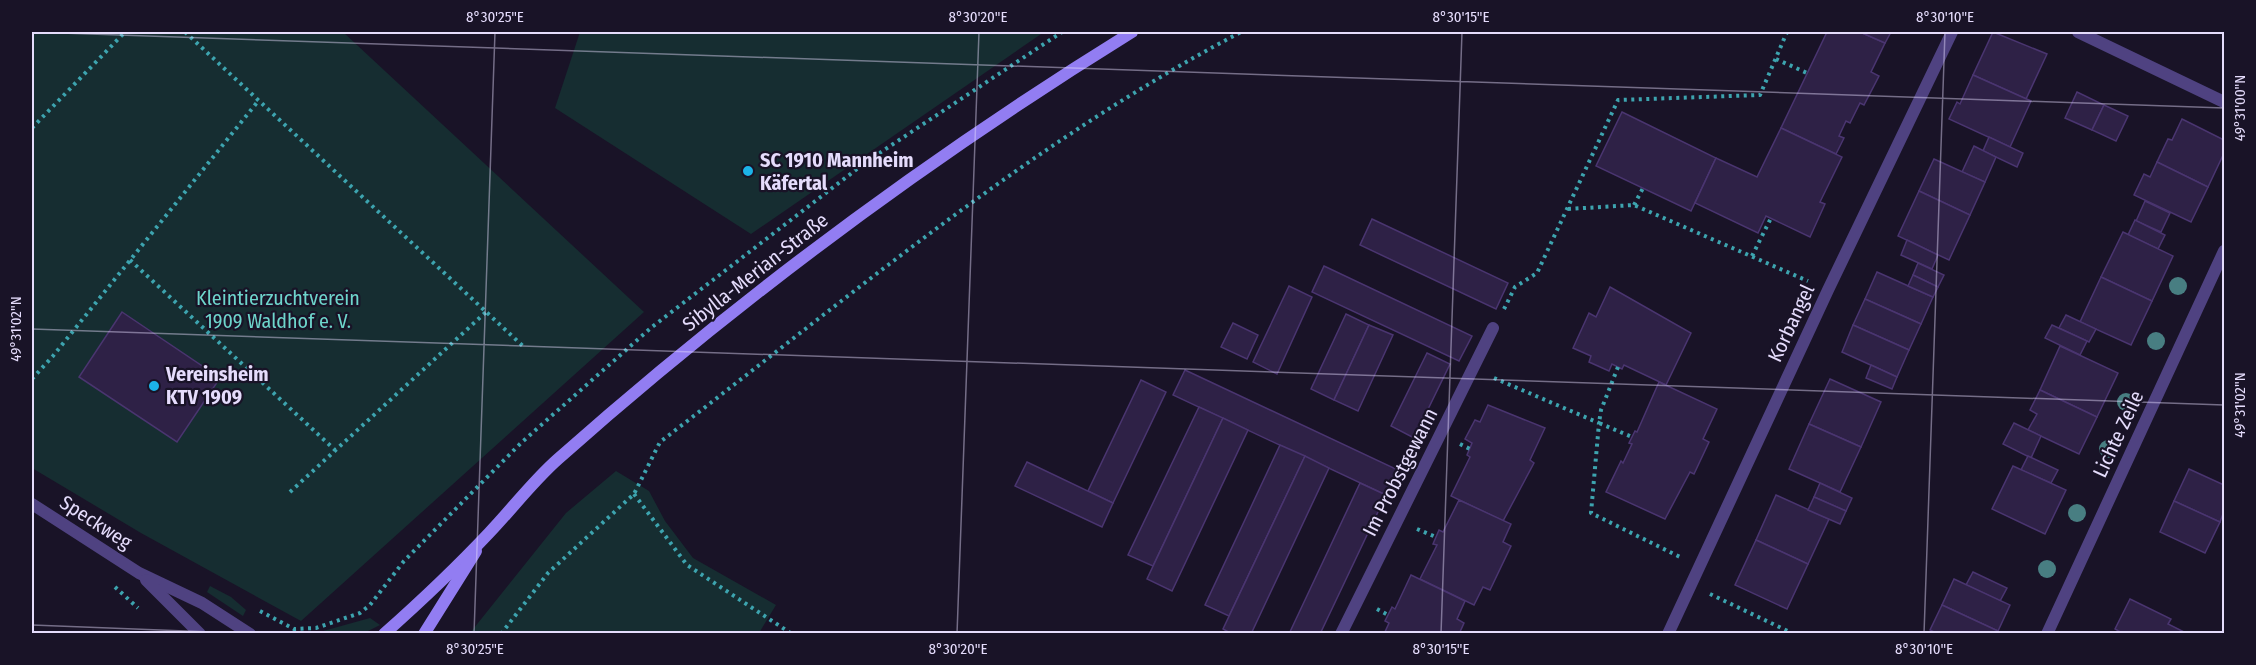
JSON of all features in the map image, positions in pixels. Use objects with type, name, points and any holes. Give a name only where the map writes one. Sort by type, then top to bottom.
[{"type":"main road","name":"Sibylla-Merian-Straße","points":[[384,633],[486,535],[556,461],[711,330],[890,194],[1052,81],[1132,32]]},
{"type":"main road","name":"Sibylla-Merian-Straße","points":[[424,633],[486,535]]},
{"type":"street","name":"Korbangel","points":[[1668,633],[1828,290],[1952,32]]},
{"type":"street","points":[[2078,32],[2224,102]]},
{"type":"street","name":"Lichte Zeile","points":[[2047,633],[2224,251]]},
{"type":"street","name":"Im Probstgewann","points":[[1341,633],[1494,328]]},
{"type":"street","name":"Speckweg","points":[[32,504],[139,573],[202,603],[250,633]]},
{"type":"street","name":"Speckweg","points":[[139,573],[200,633]]},
{"type":"path","points":[[32,128],[125,32]]},
{"type":"path","points":[[185,32],[525,348]]},
{"type":"path","points":[[251,605],[294,629],[316,628],[360,613],[370,605],[405,561],[522,442],[652,327],[866,162],[1062,32]]},
{"type":"path","points":[[501,633],[548,573],[634,494],[660,442],[992,188],[1176,66],[1241,32]]},
{"type":"path","points":[[1494,328],[1515,287],[1537,273],[1618,100],[1760,95],[1787,32]]},
{"type":"path","points":[[1776,59],[1807,73]]},
{"type":"path","points":[[33,375],[130,260],[258,100]]},
{"type":"path","points":[[1634,205],[1643,188]]},
{"type":"path","points":[[1568,209],[1634,205],[1828,290]]},
{"type":"path","points":[[1752,256],[1771,218]]},
{"type":"path","points":[[130,260],[335,450]]},
{"type":"path","points":[[290,492],[486,312]]},
{"type":"path","points":[[1618,367],[1600,410],[1591,513],[1700,566]]},
{"type":"path","points":[[1473,369],[1632,437]]},
{"type":"path","points":[[634,494],[687,565],[792,633]]},
{"type":"path","points":[[112,584],[146,615]]},
{"type":"path","points":[[1691,585],[1794,633]]},
{"type":"green space","name":"Kleintierzuchtverein 1909 Waldhof e. V.","points":[[32,32],[343,32],[644,312],[301,621],[141,533],[32,468]]},
{"type":"green space","name":"SC 1910 Mannheim Käfertal","points":[[580,32],[1044,32],[751,234],[555,108]]},
{"type":"green space","points":[[616,471],[649,491],[665,521],[693,558],[776,605],[759,633],[470,633],[566,513]]},
{"type":"green space","points":[[210,586],[231,597],[246,610],[243,616],[207,592]]},
{"type":"green space","points":[[370,618],[380,625],[364,633],[316,633]]},
{"type":"building","points":[[1827,32],[1860,32],[1885,43],[1871,72],[1879,76],[1864,105],[1860,103],[1850,123],[1846,121],[1839,136],[1844,138],[1836,154],[1781,128]]},
{"type":"building","points":[[1860,32],[1891,32],[1885,43]]},
{"type":"building","points":[[1993,32],[2047,54],[2026,99],[1973,75]]},
{"type":"building","points":[[1973,75],[2031,101],[2010,147],[1949,119],[1957,102],[1960,104]]},
{"type":"building","points":[[2077,92],[2104,105],[2092,130],[2065,118]]},
{"type":"building","points":[[2104,105],[2128,116],[2116,141],[2092,130]]},
{"type":"building","points":[[1622,112],[1716,158],[1691,211],[1596,166]]},
{"type":"building","points":[[2182,119],[2224,140],[2224,153],[2208,187],[2157,162],[2168,139],[2172,140]]},
{"type":"building","points":[[1781,128],[1842,157],[1820,202],[1825,204],[1810,237],[1766,216],[1758,233],[1695,203],[1716,158],[1757,177]]},
{"type":"building","points":[[1989,137],[2023,153],[2017,167],[1983,151]]},
{"type":"building","points":[[1974,146],[1996,157],[1985,182],[1962,172]]},
{"type":"building","points":[[1934,159],[1985,182],[1970,215],[1919,191]]},
{"type":"building","points":[[2157,162],[2208,187],[2191,222],[2134,195],[2144,174],[2150,177]]},
{"type":"building","points":[[1919,191],[1970,215],[1949,260],[1898,236]]},
{"type":"building","points":[[2145,201],[2170,213],[2161,232],[2136,221]]},
{"type":"building","points":[[1372,219],[1508,283],[1496,309],[1360,245]]},
{"type":"building","points":[[2135,220],[2165,235],[2158,249],[2128,235]]},
{"type":"building","points":[[2123,232],[2173,256],[2152,301],[2101,277]]},
{"type":"building","points":[[1907,240],[1938,255],[1932,269],[1901,255]]},
{"type":"building","points":[[1918,263],[1944,275],[1938,287],[1913,275]]},
{"type":"building","points":[[1324,266],[1472,336],[1459,361],[1312,292]]},
{"type":"building","points":[[1877,272],[1933,297],[1921,324],[1865,299]]},
{"type":"building","points":[[1913,275],[1938,287],[1933,297],[1908,286]]},
{"type":"building","points":[[2101,277],[2152,301],[2131,345],[2080,322]]},
{"type":"building","points":[[1289,286],[1312,297],[1277,374],[1253,362]]},
{"type":"building","points":[[1610,287],[1691,333],[1666,385],[1624,365],[1622,369],[1612,364],[1609,371],[1589,362],[1591,356],[1573,348],[1589,313],[1596,317]]},
{"type":"building","points":[[1865,299],[1921,324],[1909,350],[1853,325]]},
{"type":"building","points":[[122,312],[220,378],[177,442],[79,377]]},
{"type":"building","points":[[1346,314],[1369,325],[1334,400],[1311,389]]},
{"type":"building","points":[[2066,315],[2096,329],[2089,342],[2059,328]]},
{"type":"building","points":[[1233,323],[1258,335],[1247,359],[1221,347]]},
{"type":"building","points":[[1369,325],[1393,335],[1358,411],[1334,400]]},
{"type":"building","points":[[1853,325],[1909,350],[1897,377],[1842,352]]},
{"type":"building","points":[[2052,325],[2087,341],[2080,355],[2045,338]]},
{"type":"building","points":[[2060,346],[2118,373],[2097,417],[2040,390]]},
{"type":"building","points":[[1427,353],[1450,364],[1414,438],[1391,426]]},
{"type":"building","points":[[1871,365],[1897,377],[1892,389],[1866,378]]},
{"type":"building","points":[[1185,370],[1398,470],[1386,495],[1173,395]]},
{"type":"building","points":[[1830,379],[1881,402],[1861,447],[1809,424]]},
{"type":"building","points":[[1141,380],[1166,392],[1113,503],[1088,491]]},
{"type":"building","points":[[1659,382],[1717,409],[1703,439],[1709,442],[1694,474],[1690,472],[1665,519],[1606,492],[1621,461],[1623,463],[1632,444],[1629,443],[1635,431],[1637,432]]},
{"type":"building","points":[[2040,390],[2097,417],[2079,454],[2028,430],[2037,414],[2030,410]]},
{"type":"building","points":[[1488,405],[1545,428],[1530,460],[1534,463],[1503,521],[1451,496],[1470,457],[1467,455],[1472,443],[1465,439],[1475,420],[1480,422]]},
{"type":"building","points":[[1199,407],[1223,418],[1153,566],[1128,555]]},
{"type":"building","points":[[1223,418],[1248,430],[1172,591],[1147,579]]},
{"type":"building","points":[[2014,423],[2041,436],[2031,458],[2003,444]]},
{"type":"building","points":[[1809,424],[1861,447],[1840,492],[1789,469]]},
{"type":"building","points":[[1280,445],[1305,456],[1229,616],[1205,605]]},
{"type":"building","points":[[1305,456],[1329,468],[1251,634],[1232,634],[1223,629]]},
{"type":"building","points":[[2028,456],[2058,470],[2051,483],[2021,470]]},
{"type":"building","points":[[1027,462],[1113,503],[1102,527],[1015,486]]},
{"type":"building","points":[[2013,466],[2066,490],[2045,534],[1992,509]]},
{"type":"building","points":[[2189,469],[2224,485],[2224,511],[2220,522],[2174,501]]},
{"type":"building","points":[[1360,483],[1386,495],[1320,634],[1289,634]]},
{"type":"building","points":[[1820,483],[1852,498],[1846,511],[1814,497]]},
{"type":"building","points":[[1776,495],[1829,519],[1808,564],[1756,540]]},
{"type":"building","points":[[1814,497],[1846,511],[1840,524],[1808,510]]},
{"type":"building","points":[[1459,500],[1511,524],[1503,542],[1511,546],[1490,590],[1483,587],[1474,605],[1420,579],[1437,545],[1433,544],[1439,530],[1443,532]]},
{"type":"building","points":[[2174,501],[2220,522],[2205,553],[2160,532]]},
{"type":"building","points":[[1756,540],[1808,564],[1787,609],[1735,585]]},
{"type":"building","points":[[1973,572],[2007,588],[2000,601],[1966,585]]},
{"type":"building","points":[[1411,575],[1465,601],[1457,619],[1464,623],[1459,634],[1384,634],[1389,623],[1385,621],[1392,607],[1395,609]]},
{"type":"building","points":[[1954,579],[2010,605],[1998,631],[1942,605]]},
{"type":"building","points":[[2130,599],[2171,619],[2168,624],[2188,634],[2124,634],[2115,629]]},
{"type":"building","points":[[1942,605],[1998,631],[1996,634],[1938,634],[1930,630]]},
{"type":"place","name":"SC 1910 Mannheim Käfertal","points":[[748,171]]},
{"type":"place","name":"Vereinsheim KTV 1909","points":[[154,386]]}]
